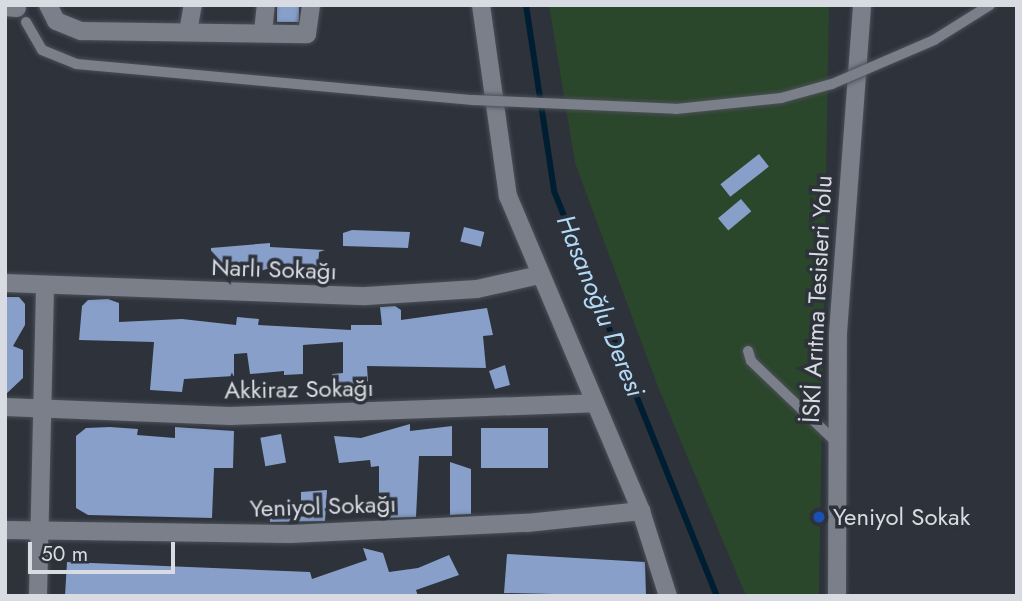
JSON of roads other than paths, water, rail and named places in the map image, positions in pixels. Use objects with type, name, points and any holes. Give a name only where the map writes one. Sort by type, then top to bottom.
[{"type":"street","points":[[188,33],[193,5]]},
{"type":"street","points":[[263,32],[266,5]]},
{"type":"street","points":[[48,6],[56,21],[81,31],[307,34],[311,5]]},
{"type":"street","points":[[481,5],[508,196],[640,511],[668,596]]},
{"type":"street","name":"İSKİ Arıtma Tesisleri Yolu","points":[[837,596],[834,440],[862,5]]},
{"type":"street","name":"Narlı Sokağı","points":[[5,283],[366,296],[477,289],[539,275]]},
{"type":"street","points":[[38,596],[45,286]]},
{"type":"street","name":"Akkiraz Sokağı","points":[[5,407],[230,416],[595,403]]},
{"type":"street","name":"Yeniyol Sokağı","points":[[5,530],[290,534],[527,523],[640,511]]},
{"type":"lane","points":[[16,13],[42,50],[76,64],[473,100],[676,108],[781,98],[832,84],[924,46],[990,5]]},
{"type":"lane","points":[[748,351],[751,361],[834,440]]},
{"type":"waterway","name":"Hasanoğlu Deresi","points":[[526,5],[554,191],[717,596]]},
{"type":"place","name":"Yeniyol Sokak","points":[[819,517]]}]
